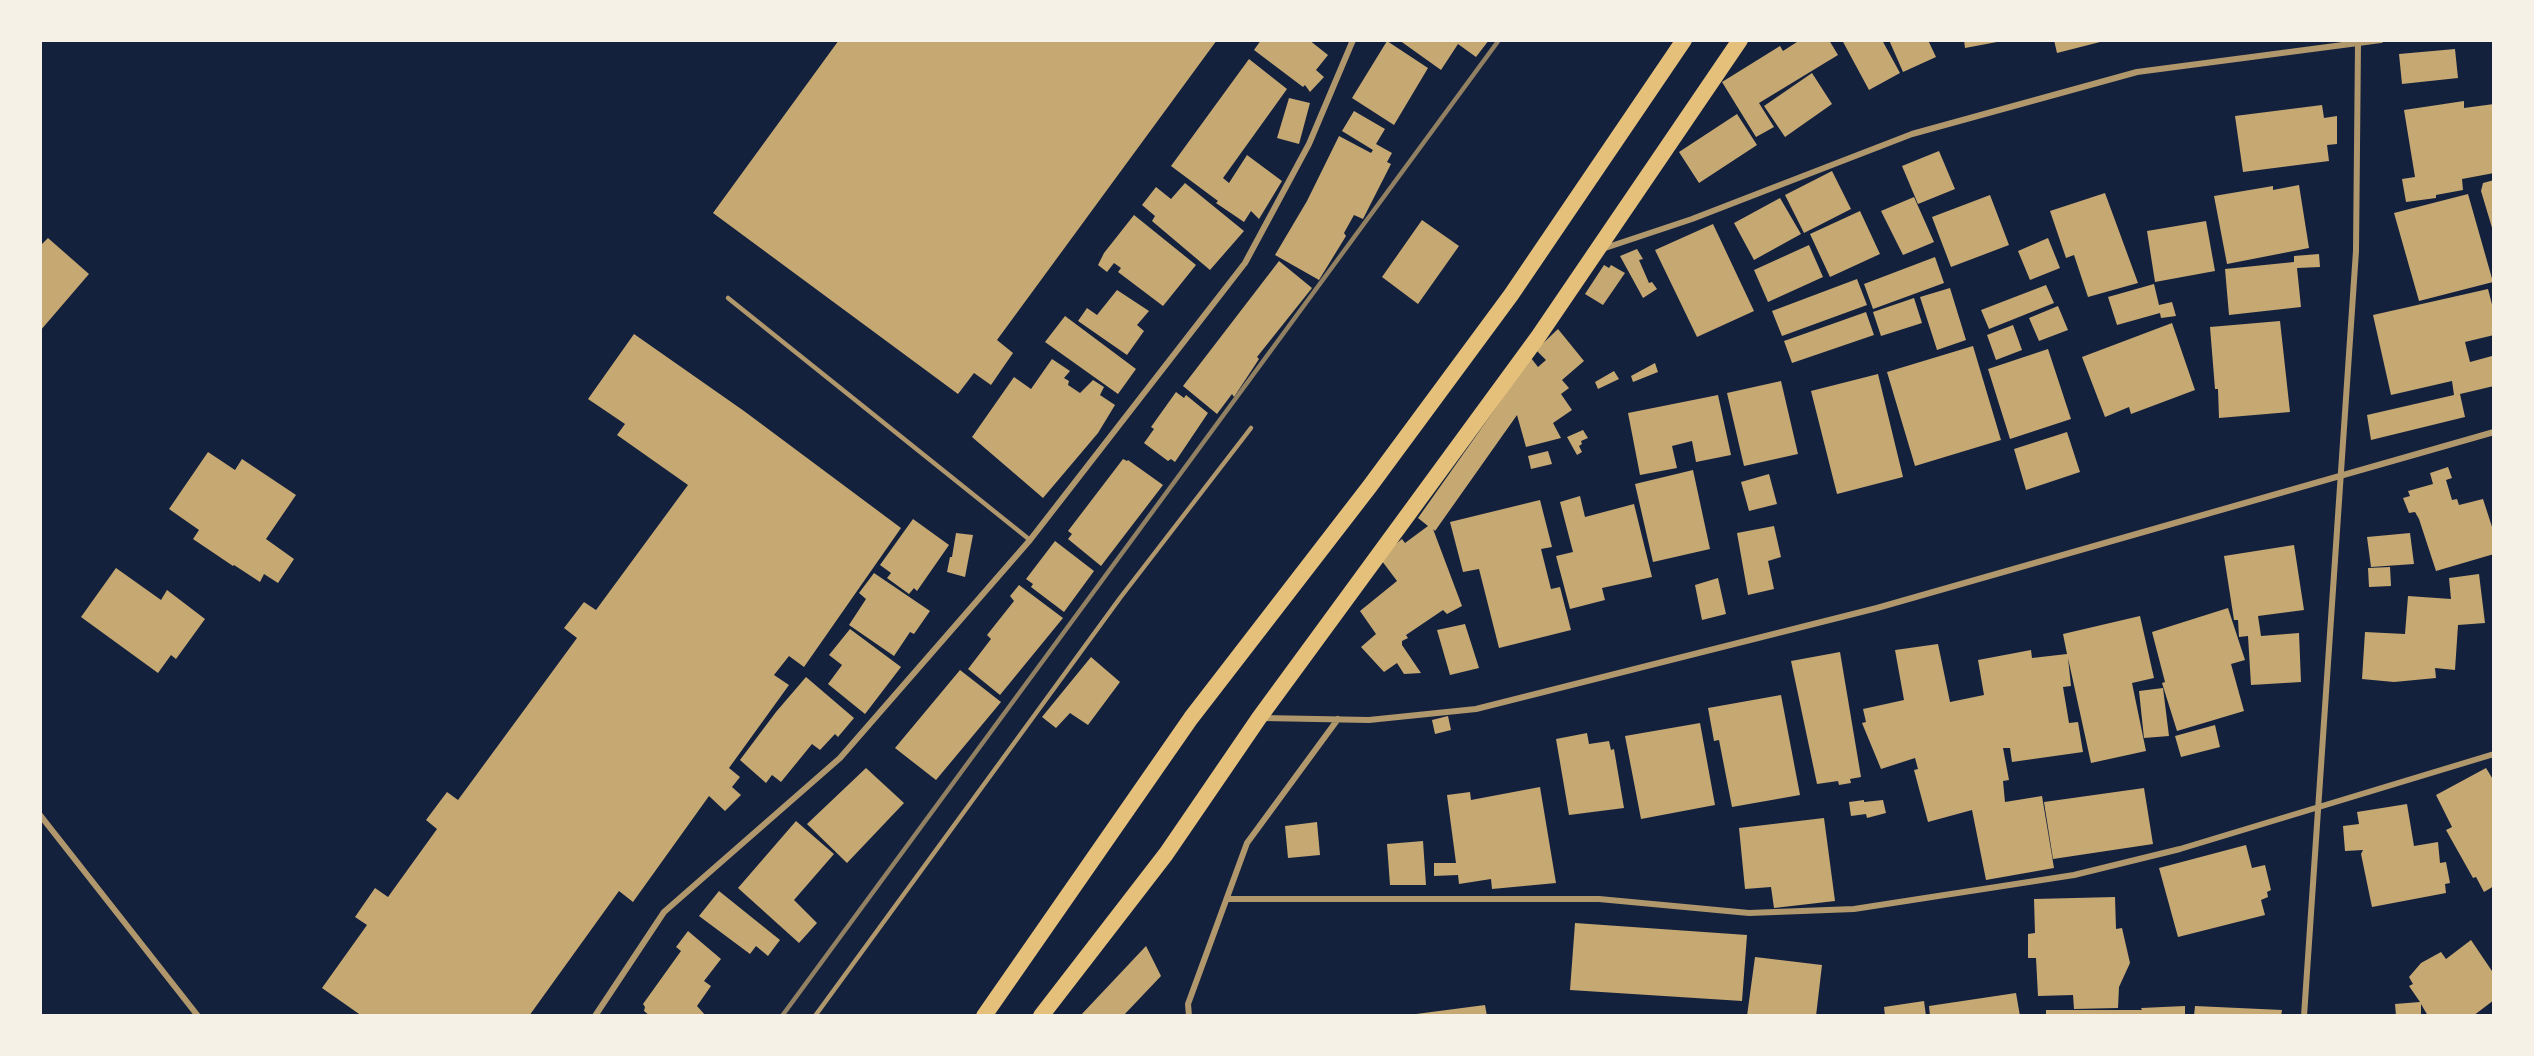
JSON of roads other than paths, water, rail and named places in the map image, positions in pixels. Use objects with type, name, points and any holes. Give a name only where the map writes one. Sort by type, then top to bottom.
[{"type":"highway","points":[[984,1016],[1191,718],[1370,486],[1511,295],[1684,40]]},
{"type":"highway","points":[[1041,1016],[1166,854],[1259,718],[1538,337],[1740,40]]},
{"type":"street","points":[[595,1016],[664,912],[840,758],[1030,540],[1245,263],[1309,144],[1353,40]]},
{"type":"street","points":[[1596,252],[1692,219],[1912,134],[2126,75],[2381,40]]},
{"type":"street","points":[[2304,1016],[2355,251],[2358,44]]},
{"type":"street","points":[[1259,718],[1369,720],[1476,709],[1877,608],[2493,432]]},
{"type":"street","points":[[1189,1016],[1188,1004],[1247,843],[1338,719]]},
{"type":"street","points":[[1227,899],[1599,899],[1749,913],[1854,909],[2074,875],[2180,849],[2493,754]]},
{"type":"street","points":[[40,815],[198,1016]]},
{"type":"lane","points":[[728,298],[1030,540]]},
{"type":"lane","points":[[816,1016],[1120,598],[1251,428]]},
{"type":"railway","points":[[782,1016],[1499,40]]}]
